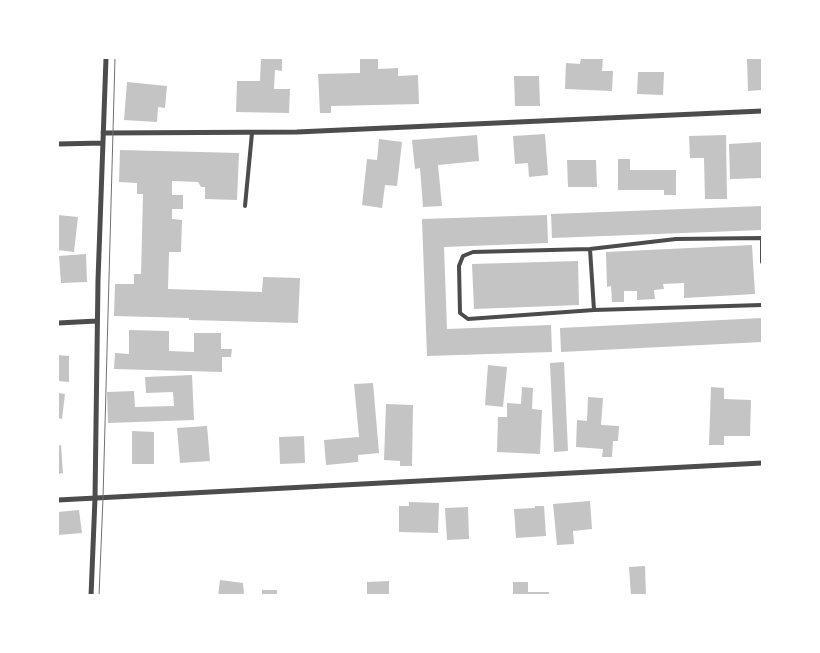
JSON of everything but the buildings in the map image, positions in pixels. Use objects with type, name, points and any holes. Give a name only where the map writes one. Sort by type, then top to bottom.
[{"type":"street","points":[[91,596],[97,321],[106,58]]},
{"type":"street","points":[[103,133],[307,132],[762,111]]},
{"type":"street","points":[[58,144],[103,143]]},
{"type":"street","points":[[58,323],[97,321]]},
{"type":"street","points":[[58,500],[762,463]]},
{"type":"lane","points":[[246,206],[252,133]]},
{"type":"lane","points":[[762,262],[762,238],[676,239],[590,249],[473,252],[463,256],[459,266],[460,313],[468,319],[594,310],[762,305]]},
{"type":"lane","points":[[590,249],[594,310]]},
{"type":"tram line","points":[[99,596],[115,58]]}]
